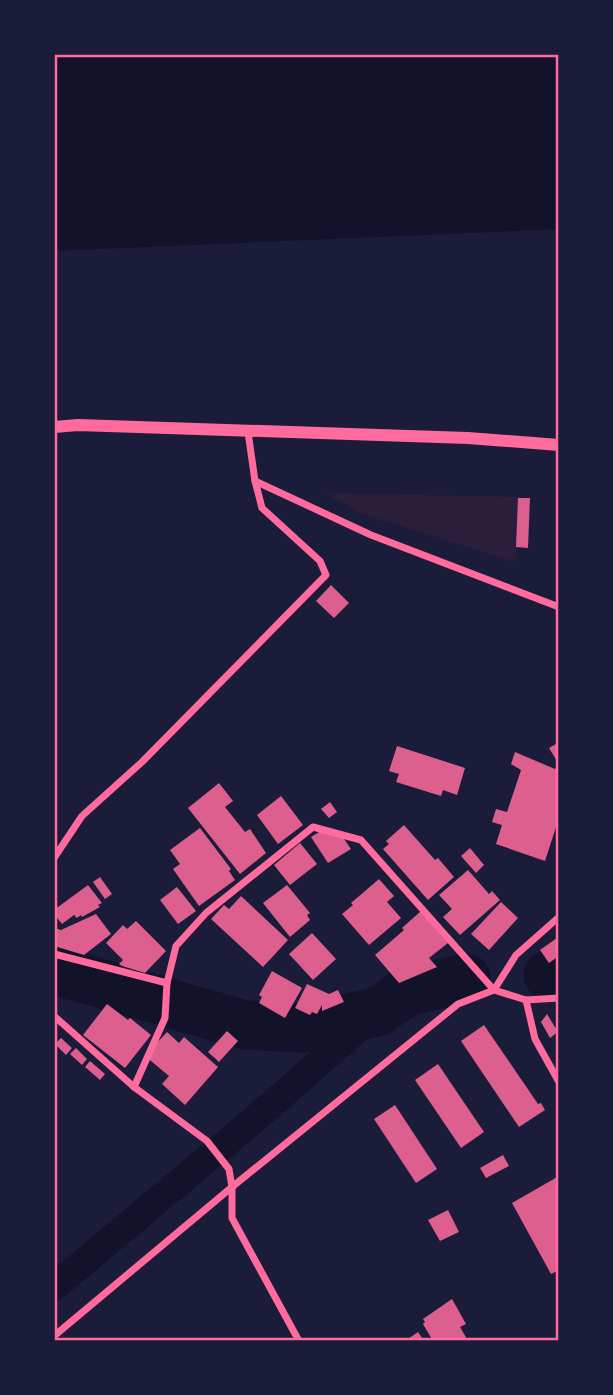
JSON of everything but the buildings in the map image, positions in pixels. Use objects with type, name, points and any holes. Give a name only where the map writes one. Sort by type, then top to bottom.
[{"type":"street","points":[[54,427],[78,425],[468,438],[559,446]]},
{"type":"street","points":[[54,859],[82,816],[142,762],[326,575],[320,561],[262,509],[248,432]]},
{"type":"street","points":[[255,481],[371,535],[558,609]]},
{"type":"street","points":[[134,1087],[165,1018],[167,983],[176,946],[206,913],[313,827],[361,840],[494,990],[526,1000],[559,998]]},
{"type":"street","points":[[54,1336],[232,1187],[458,1004],[494,990],[516,955],[559,917]]},
{"type":"street","points":[[54,954],[167,983]]},
{"type":"street","points":[[526,1000],[535,1039],[559,1082]]},
{"type":"street","points":[[54,1016],[134,1087],[207,1141],[229,1169],[232,1218],[299,1341]]},
{"type":"shaded area","points":[[54,54],[559,54],[559,229],[54,251]]},
{"type":"shaded area","points":[[326,493],[520,497],[516,562],[359,513]]},
{"type":"waterway","points":[[54,970],[245,1025],[303,1028],[377,1012],[406,992],[466,978]]},
{"type":"waterway","points":[[548,975],[559,974]]},
{"type":"waterway","points":[[54,1287],[256,1118],[377,1012]]}]
